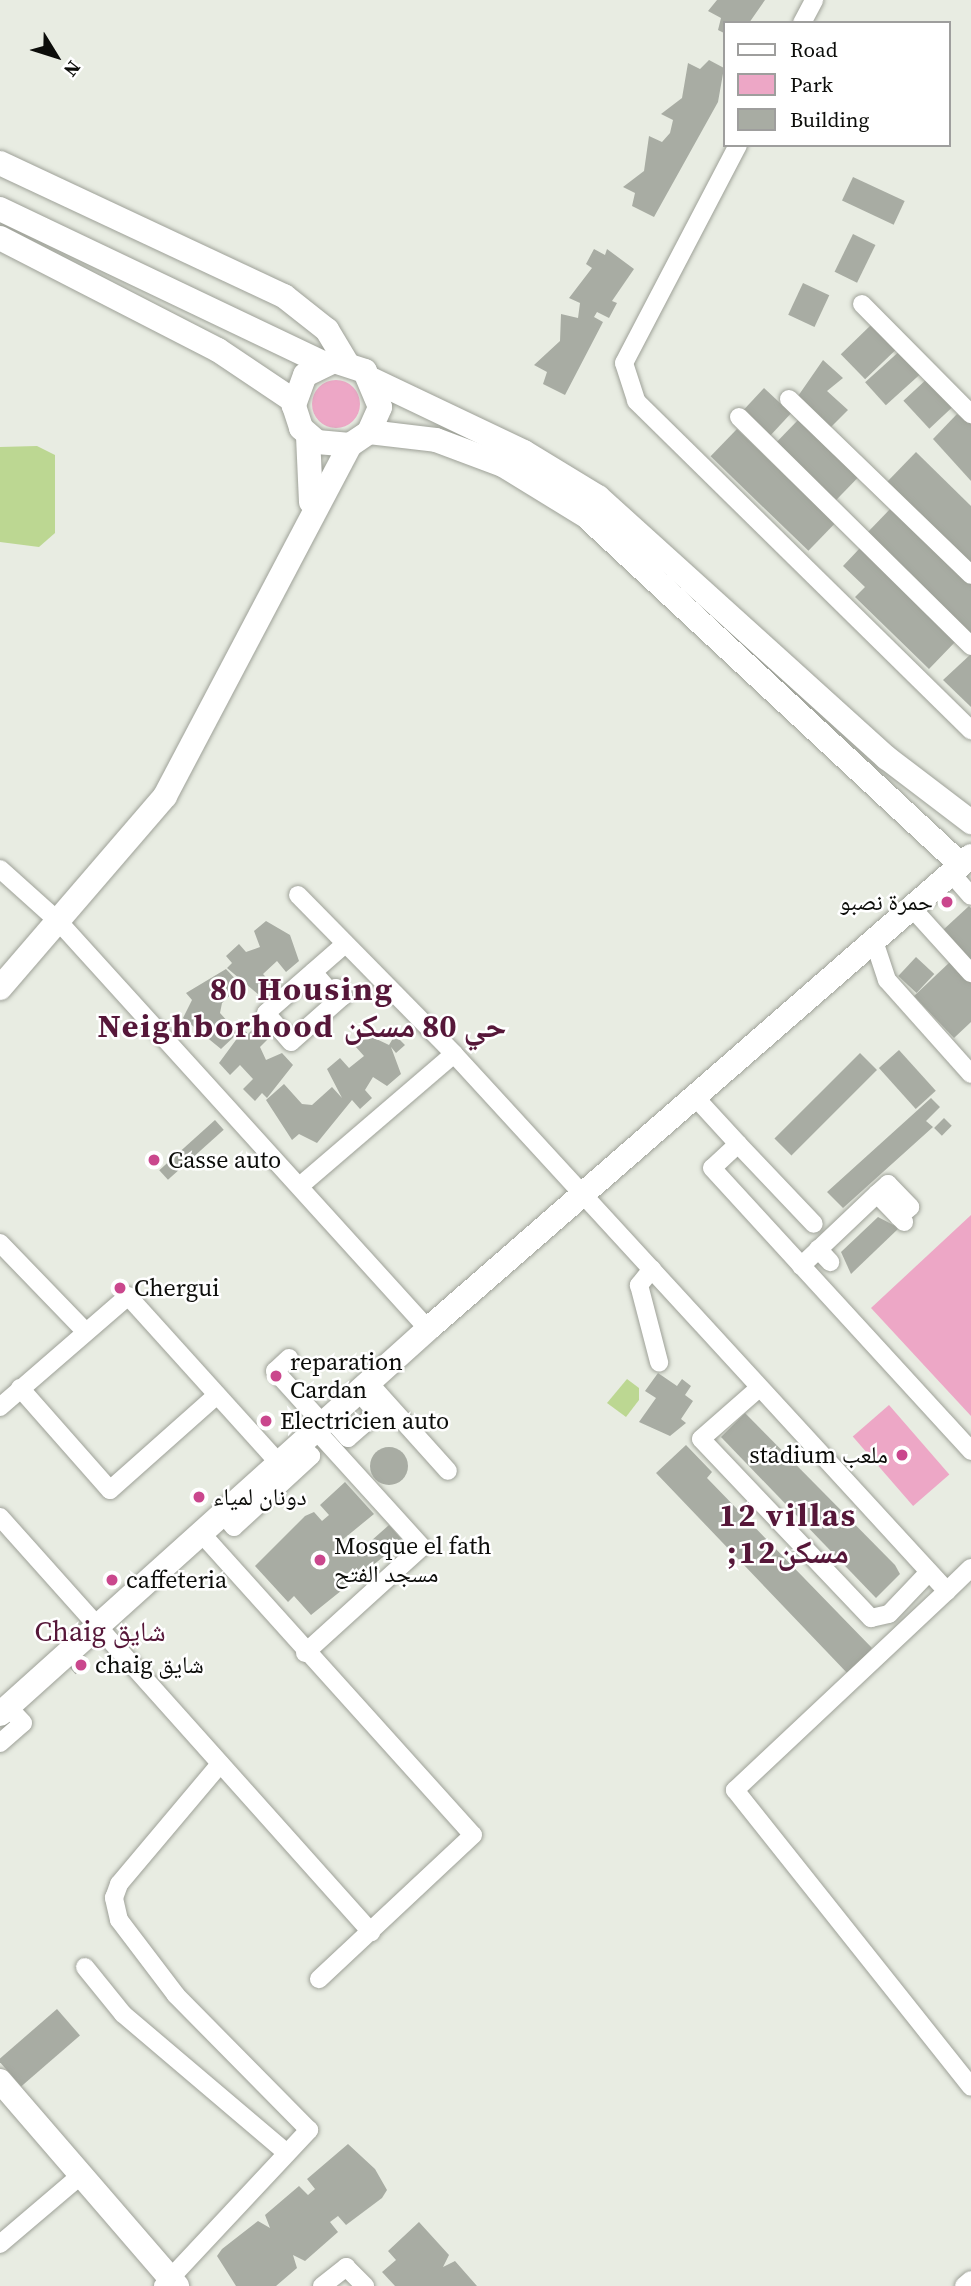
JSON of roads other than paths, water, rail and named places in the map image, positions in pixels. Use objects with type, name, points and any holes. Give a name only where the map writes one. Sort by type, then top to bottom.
[{"type":"main road","points":[[0,163],[300,305],[327,330],[334,362]]},
{"type":"main road","points":[[0,209],[373,380],[524,453],[597,497],[887,758],[971,822]]},
{"type":"main road","points":[[0,239],[218,350],[294,401],[308,436],[309,513]]},
{"type":"main road","points":[[294,401],[305,375],[334,362]]},
{"type":"main road","points":[[0,988],[164,796],[309,513],[380,407],[373,380]]},
{"type":"main road","points":[[4,1711],[428,1329],[961,865],[586,516],[472,453],[436,440],[360,439],[328,446],[308,436]]},
{"type":"main road","points":[[0,2081],[170,2283]]},
{"type":"street","points":[[803,21],[814,0]]},
{"type":"street","points":[[737,147],[624,363],[636,401],[971,730]]},
{"type":"street","points":[[862,304],[971,414]]},
{"type":"street","points":[[789,399],[971,575]]},
{"type":"street","points":[[739,417],[971,646]]},
{"type":"street","points":[[961,865],[971,896]]},
{"type":"street","points":[[0,869],[59,922],[428,1329]]},
{"type":"street","points":[[298,895],[344,945],[454,1054],[947,1591]]},
{"type":"street","points":[[912,908],[971,973]]},
{"type":"street","points":[[874,942],[887,980],[971,1074]]},
{"type":"street","points":[[313,972],[344,945]]},
{"type":"street","points":[[300,1185],[454,1054]]},
{"type":"street","points":[[695,1097],[814,1224]]},
{"type":"street","points":[[738,1144],[712,1168],[971,1451]]},
{"type":"street","points":[[801,1266],[824,1256],[858,1212],[865,1220],[881,1198],[901,1219]]},
{"type":"street","points":[[0,1244],[84,1330]]},
{"type":"street","points":[[652,1269],[639,1284],[659,1362]]},
{"type":"street","points":[[0,1407],[84,1330],[128,1296],[280,1464]]},
{"type":"street","points":[[289,1358],[275,1371],[318,1429],[422,1547],[305,1653]]},
{"type":"street","points":[[20,1388],[110,1490],[217,1395]]},
{"type":"street","points":[[364,1388],[448,1471]]},
{"type":"street","points":[[759,1388],[701,1439],[871,1618],[889,1614],[929,1573]]},
{"type":"street","points":[[223,1514],[234,1527],[311,1456],[318,1429]]},
{"type":"street","points":[[0,1517],[96,1630],[371,1932]]},
{"type":"street","points":[[201,1533],[305,1653],[473,1835],[319,1979]]},
{"type":"street","points":[[971,1568],[735,1790],[971,2087]]},
{"type":"street","points":[[0,1743],[23,1723],[4,1711]]},
{"type":"street","points":[[170,2283],[309,2130],[176,1995],[119,1920],[114,1898],[118,1884],[220,1764]]},
{"type":"street","points":[[85,1967],[122,2014],[287,2153]]},
{"type":"street","points":[[0,2244],[81,2175]]},
{"type":"street","points":[[331,2283],[346,2267],[365,2286]]},
{"type":"street","points":[[964,2286],[971,2280]]},
{"type":"place","name":"حمرة نصبو","points":[[947,902]]},
{"type":"place","name":"Casse auto","points":[[154,1160]]},
{"type":"place","name":"Chergui","points":[[120,1288]]},
{"type":"place","name":"reparation Cardan","points":[[276,1376]]},
{"type":"place","name":"Electricien auto","points":[[266,1421]]},
{"type":"place","name":"stadium ملعب","points":[[902,1455]]},
{"type":"place","name":"دونان لمياء","points":[[199,1497]]},
{"type":"place","name":"Mosque el fath مسجد الفتح","points":[[320,1560]]},
{"type":"place","name":"caffeteria","points":[[112,1580]]},
{"type":"place","name":"chaig شايق","points":[[81,1665]]},
{"type":"district","name":"80 Housing Neighborhood حي 80 مسكن","points":[[302,1008]]},
{"type":"district","name":"12 villas ;12مسكن","points":[[788,1534]]},
{"type":"district","name":"Chaig شايق","points":[[100,1631]]}]
